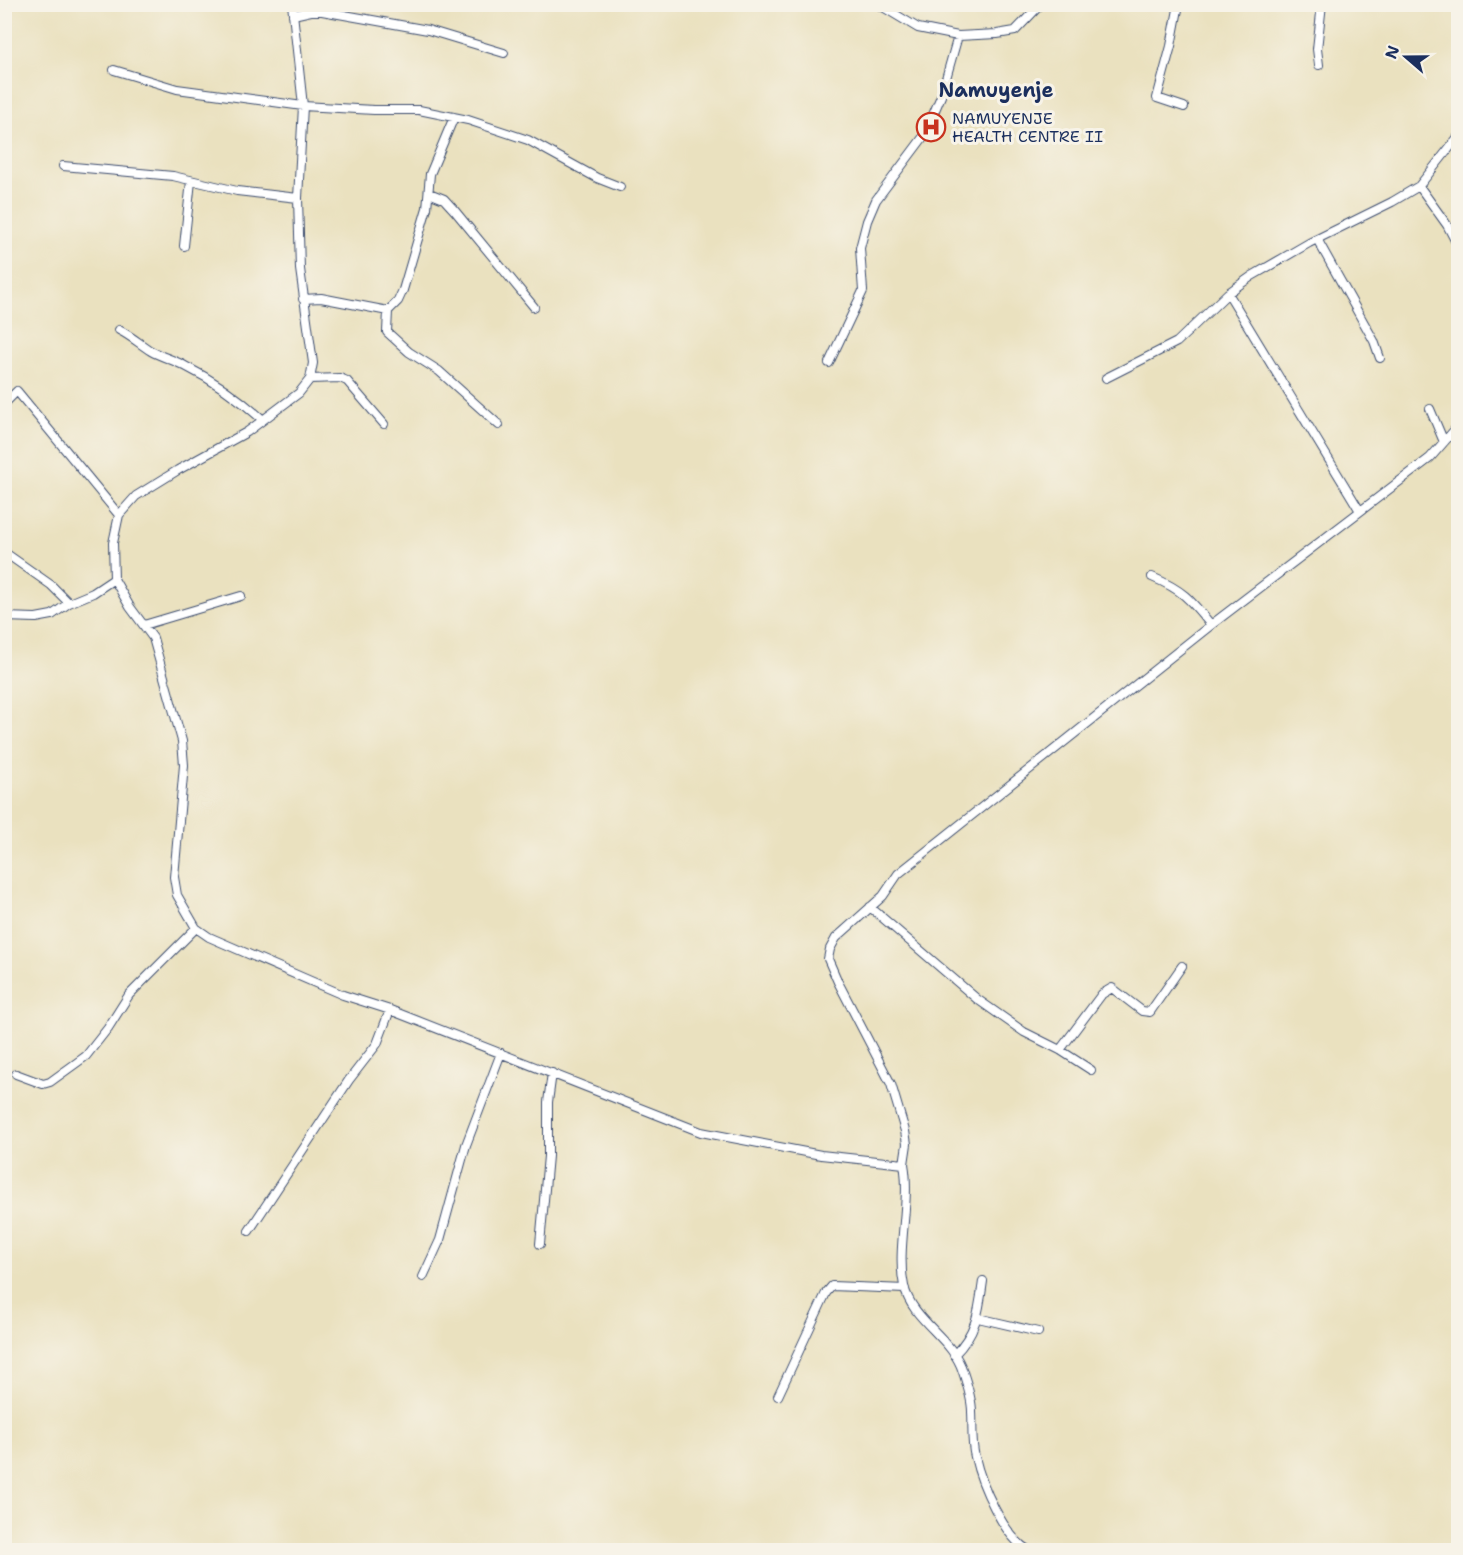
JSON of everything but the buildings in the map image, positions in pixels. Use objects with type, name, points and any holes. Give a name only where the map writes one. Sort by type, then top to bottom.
[{"type":"street","points":[[292,4],[303,106],[298,198],[303,299],[313,363],[310,379],[299,393],[247,432],[136,496],[119,515],[113,543],[114,579],[153,638],[182,741],[184,765],[174,877],[177,895],[196,928],[209,937],[343,995],[390,1010],[701,1132],[820,1155],[904,1164]]},
{"type":"street","points":[[878,4],[918,28],[958,36],[997,34],[1015,30],[1041,4]]},
{"type":"street","points":[[1179,4],[1157,98],[1184,108]]},
{"type":"street","points":[[1319,65],[1317,49],[1322,4]]},
{"type":"street","points":[[293,15],[322,11],[398,24],[428,30],[504,53]]},
{"type":"street","points":[[829,363],[863,291],[860,248],[867,221],[876,201],[924,136],[941,96],[958,36]]},
{"type":"street","points":[[114,70],[177,89],[303,106],[419,110],[454,117],[528,140],[597,178],[620,187]]},
{"type":"street","points":[[454,117],[430,174],[429,193],[403,290],[398,301],[388,311],[387,332],[409,352],[439,372],[500,425]]},
{"type":"street","points":[[1106,378],[1177,342],[1228,293],[1252,276],[1419,186],[1458,137]]},
{"type":"street","points":[[63,166],[173,176],[268,196],[298,198]]},
{"type":"street","points":[[184,246],[191,181]]},
{"type":"street","points":[[1419,186],[1447,225],[1458,246]]},
{"type":"street","points":[[429,193],[444,200],[455,211],[534,307]]},
{"type":"street","points":[[1317,239],[1374,341],[1380,358]]},
{"type":"street","points":[[1228,293],[1359,512]]},
{"type":"street","points":[[303,299],[321,298],[388,311]]},
{"type":"street","points":[[119,330],[132,336],[150,350],[188,367],[219,386],[248,406],[263,420]]},
{"type":"street","points":[[310,379],[340,378],[347,381],[384,424]]},
{"type":"street","points":[[4,404],[18,391],[119,515]]},
{"type":"street","points":[[1430,409],[1444,442]]},
{"type":"street","points":[[1028,1551],[1018,1545],[1008,1529],[987,1491],[975,1458],[972,1410],[963,1370],[954,1355],[912,1306],[905,1289],[902,1275],[904,1164],[907,1144],[905,1131],[891,1084],[828,959],[830,949],[836,938],[883,896],[898,874],[1211,625],[1430,458],[1458,426]]},
{"type":"street","points":[[4,552],[51,585],[69,603]]},
{"type":"street","points":[[1152,577],[1171,585],[1187,596],[1211,625]]},
{"type":"street","points":[[4,617],[36,618],[52,615],[69,603],[93,593],[114,579]]},
{"type":"street","points":[[144,625],[241,596]]},
{"type":"street","points":[[870,907],[977,999],[1024,1032],[1060,1050],[1091,1070]]},
{"type":"street","points":[[16,1074],[36,1083],[50,1082],[86,1056],[108,1028],[129,995],[196,928]]},
{"type":"street","points":[[1060,1050],[1102,994],[1112,988],[1142,1011],[1150,1011],[1182,966]]},
{"type":"street","points":[[249,1232],[349,1080],[376,1044],[390,1010]]},
{"type":"street","points":[[423,1277],[440,1240],[466,1145],[501,1053]]},
{"type":"street","points":[[540,1244],[548,1156],[548,1102],[552,1073]]},
{"type":"street","points":[[954,1355],[968,1337],[978,1318],[983,1281]]},
{"type":"street","points":[[778,1396],[826,1293],[832,1286],[905,1289]]},
{"type":"street","points":[[978,1318],[1038,1332]]},
{"type":"place","name":"NAMUYENJE HEALTH CENTRE II","points":[[931,127]]},
{"type":"district","name":"Namuyenje","points":[[996,90]]}]
